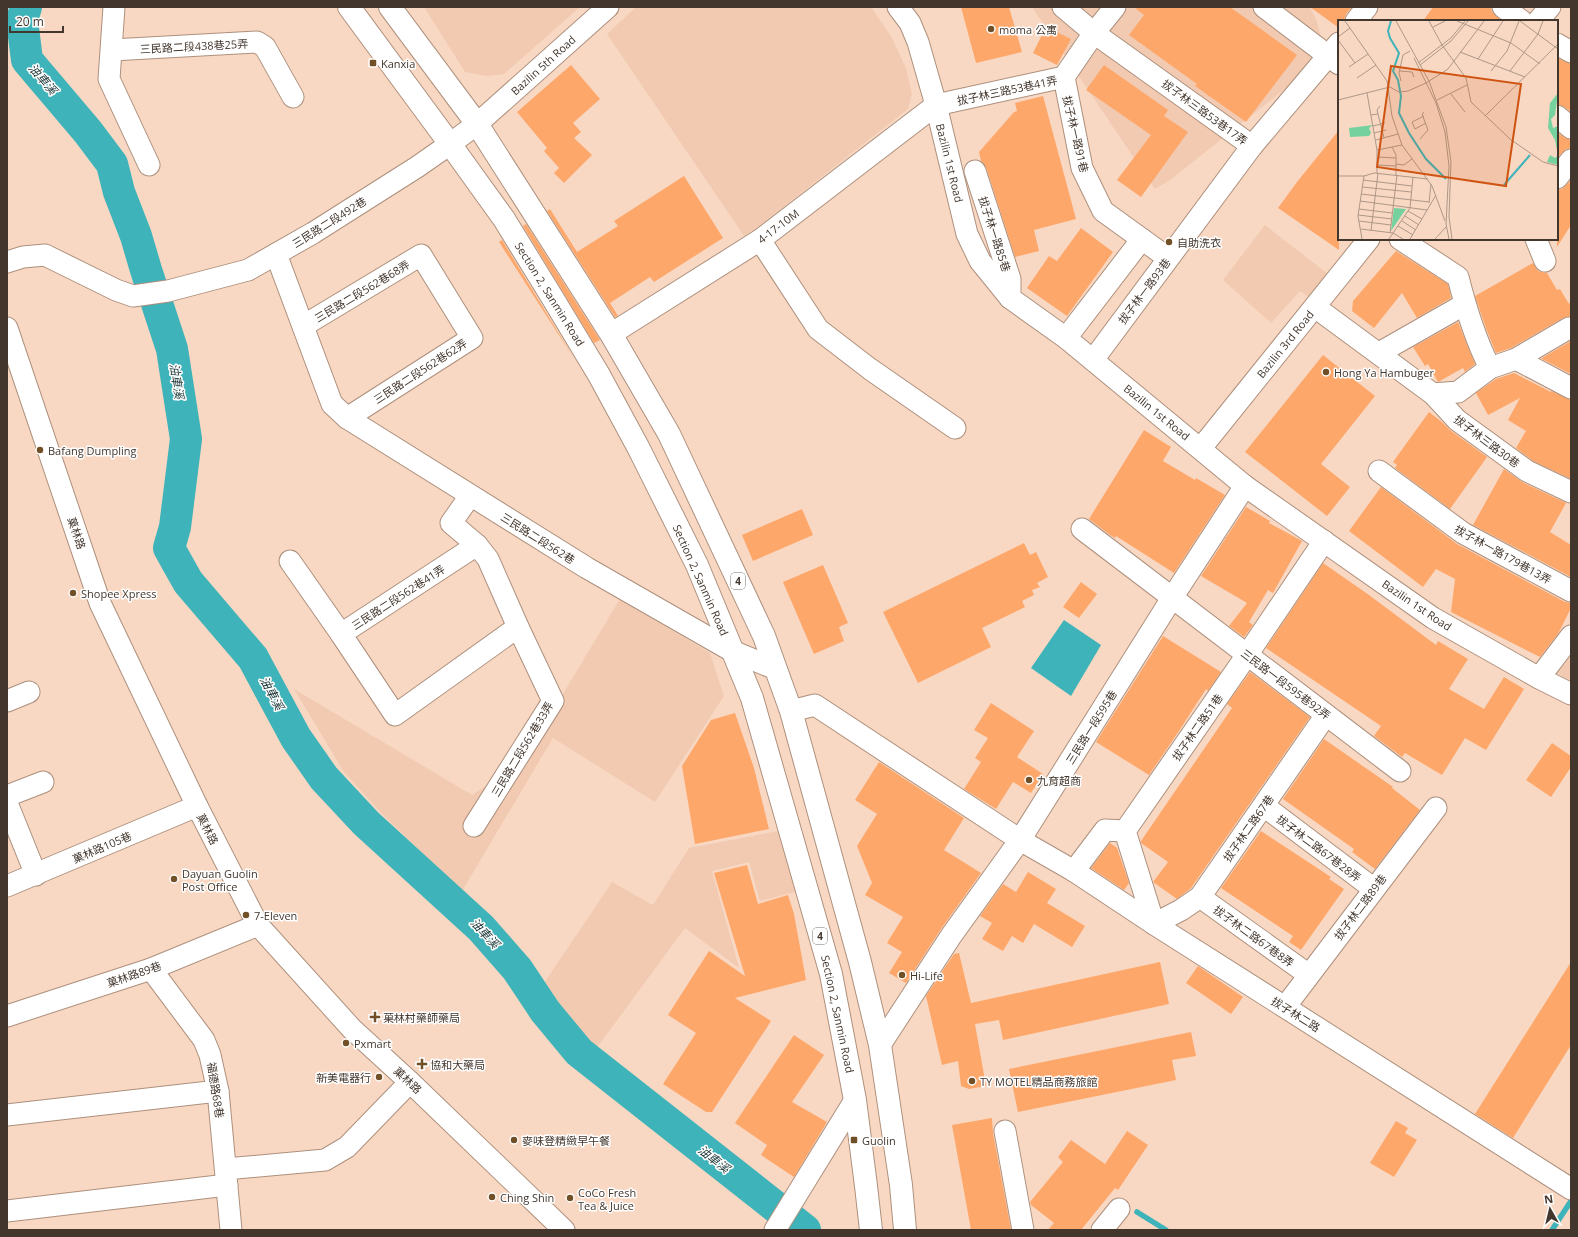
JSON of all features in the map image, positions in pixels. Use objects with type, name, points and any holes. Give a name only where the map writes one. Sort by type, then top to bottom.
[{"type":"main road","name":"Section 2, Sanmin Road","points":[[349,7],[504,220],[599,375],[638,447],[697,565],[752,698],[831,974],[855,1100],[870,1230]]},
{"type":"main road","name":"4","points":[[390,7],[477,124],[611,334],[669,434],[764,636],[791,711],[860,962],[880,1045],[901,1185],[905,1230]]},
{"type":"street","points":[[114,7],[110,79],[149,165]]},
{"type":"street","name":"Bazilin 5th Road","points":[[477,124],[608,7]]},
{"type":"street","name":"Bazilin 1st Road","points":[[898,7],[910,23],[918,42],[936,105],[968,234],[980,261],[1010,298],[1066,338],[1201,448],[1245,486],[1433,618],[1571,694]]},
{"type":"street","name":"拔子林三路53巷17弄","points":[[1063,7],[1094,33],[1252,146],[1335,54]]},
{"type":"street","name":"拔子林三路53巷41弄","points":[[936,105],[1064,77],[1114,7]]},
{"type":"street","points":[[1264,7],[1335,54]]},
{"type":"street","points":[[1357,20],[1367,7]]},
{"type":"street","points":[[1503,7],[1521,20]]},
{"type":"street","points":[[1539,20],[1550,7]]},
{"type":"street","name":"三民路二段438巷25弄","points":[[112,50],[258,42],[265,47],[293,97]]},
{"type":"street","points":[[1558,45],[1571,52]]},
{"type":"street","name":"拔子林一路91巷","points":[[1064,77],[1082,168],[1103,211],[1168,258]]},
{"type":"street","name":"4-17-10M","points":[[611,334],[760,240],[936,105]]},
{"type":"street","points":[[1558,117],[1571,128]]},
{"type":"street","name":"三民路二段492巷","points":[[7,262],[23,257],[45,255],[116,290],[133,296],[168,291],[248,270],[339,216],[417,167],[477,124]]},
{"type":"street","name":"拔子林一路93巷","points":[[1093,360],[1252,146]]},
{"type":"street","points":[[1558,177],[1571,160]]},
{"type":"street","name":"拔子林一路85巷","points":[[975,171],[1010,279],[1010,298]]},
{"type":"street","points":[[1066,338],[1142,239]]},
{"type":"street","points":[[760,240],[818,329],[955,428]]},
{"type":"street","name":"Bazilin 3rd Road","points":[[1201,448],[1368,240]]},
{"type":"street","points":[[1402,240],[1458,277],[1465,304],[1480,348],[1490,368]]},
{"type":"street","points":[[1536,240],[1546,261]]},
{"type":"street","name":"三民路二段562巷","points":[[276,254],[332,404],[347,418],[587,568],[732,651],[776,669]]},
{"type":"street","name":"三民路二段562巷68弄","points":[[303,326],[421,255],[447,297]]},
{"type":"street","name":"三民路二段562巷62弄","points":[[347,418],[472,338],[447,297]]},
{"type":"street","points":[[1378,353],[1465,304]]},
{"type":"street","name":"拔子林三路30巷","points":[[1315,307],[1433,394],[1457,420],[1527,471],[1571,492]]},
{"type":"street","name":"菓林路","points":[[7,328],[100,602],[197,806],[258,925],[352,1029],[410,1082],[564,1230]]},
{"type":"street","points":[[1433,394],[1458,392],[1490,368],[1516,359],[1569,328]]},
{"type":"street","points":[[1516,359],[1571,388]]},
{"type":"street","name":"拔子林一路179巷13弄","points":[[1379,471],[1463,533],[1571,591]]},
{"type":"street","name":"三民路一段595巷","points":[[880,1045],[951,936],[1020,840],[1172,598],[1245,486]]},
{"type":"street","name":"三民路二段562巷33弄","points":[[470,496],[451,523],[477,545],[488,559],[518,627],[554,701],[474,826]]},
{"type":"street","name":"三民路一段595巷92弄","points":[[1082,529],[1400,771]]},
{"type":"street","name":"拔子林二路51巷","points":[[1125,832],[1324,541]]},
{"type":"street","name":"三民路二段562巷41弄","points":[[477,545],[342,634],[369,677],[396,715],[518,627]]},
{"type":"street","points":[[290,561],[342,634]]},
{"type":"street","points":[[1540,678],[1571,636]]},
{"type":"street","points":[[7,701],[29,692]]},
{"type":"street","name":"拔子林二路","points":[[791,711],[815,705],[1020,840],[1074,871],[1154,924],[1571,1189]]},
{"type":"street","name":"拔子林二路67巷","points":[[1154,924],[1181,910],[1200,897],[1326,715]]},
{"type":"street","points":[[7,796],[43,782]]},
{"type":"street","points":[[7,803],[36,875]]},
{"type":"street","name":"菓林路105巷","points":[[7,886],[197,806]]},
{"type":"street","name":"拔子林二路67巷28弄","points":[[1264,806],[1374,889]]},
{"type":"street","name":"拔子林二路89巷","points":[[1285,1007],[1436,808]]},
{"type":"street","points":[[1074,871],[1105,830],[1125,832],[1154,924]]},
{"type":"street","name":"拔子林二路67巷8弄","points":[[1200,897],[1309,975]]},
{"type":"street","name":"菓林路89巷","points":[[7,1016],[151,969],[258,925]]},
{"type":"street","name":"福德路68巷","points":[[151,969],[204,1040],[210,1055],[218,1091],[231,1230]]},
{"type":"street","points":[[7,1211],[325,1160],[347,1147],[410,1082]]},
{"type":"street","points":[[7,1115],[218,1091]]},
{"type":"street","points":[[775,1230],[855,1100]]},
{"type":"street","points":[[1005,1131],[1023,1230]]},
{"type":"street","points":[[1102,1230],[1119,1209]]},
{"type":"shaded area","points":[[424,7],[580,7],[504,74],[486,76],[465,72]]},
{"type":"shaded area","points":[[636,7],[871,7],[891,36],[906,68],[912,94],[908,109],[758,227],[744,236],[607,34]]},
{"type":"shaded area","points":[[1032,7],[1310,7],[1317,21],[1323,47],[1319,62],[1170,180],[1155,189]]},
{"type":"shaded area","points":[[1265,225],[1328,274],[1317,303],[1300,291],[1271,323],[1223,280]]},
{"type":"shaded area","points":[[620,599],[710,653],[724,696],[655,802],[553,738],[462,891],[383,815],[344,772],[294,689],[472,795],[522,762]]},
{"type":"shaded area","points":[[1571,652],[1571,681],[1554,672]]},
{"type":"shaded area","points":[[778,831],[787,848],[802,890],[760,901],[749,862],[712,871],[739,968],[685,928],[596,1049],[572,1027],[542,986],[612,882],[653,905],[689,848]]},
{"type":"water","points":[[1064,620],[1101,645],[1071,696],[1031,668]]},
{"type":"building","name":"moma 公寓","points":[[961,7],[1009,7],[1022,52],[976,63]]},
{"type":"building","points":[[1134,7],[1230,7],[1297,55],[1246,122],[1195,86],[1197,84],[1129,35],[1144,15]]},
{"type":"building","points":[[1310,7],[1352,7],[1346,14],[1344,20],[1338,20],[1338,27]]},
{"type":"building","points":[[1433,7],[1491,7],[1492,12],[1501,20],[1424,20]]},
{"type":"building","points":[[1046,27],[1071,39],[1057,65],[1033,53]]},
{"type":"building","points":[[1558,58],[1571,64],[1571,112],[1558,104]]},
{"type":"building","points":[[571,65],[600,99],[573,123],[581,132],[574,138],[592,155],[564,183],[554,173],[559,168],[544,151],[547,148],[517,112]]},
{"type":"building","points":[[1104,65],[1168,110],[1164,116],[1188,132],[1141,197],[1117,180],[1151,135],[1086,90]]},
{"type":"building","points":[[1043,96],[1076,219],[1034,230],[1039,251],[1015,257],[986,167],[981,161],[979,152],[1014,112],[1017,111],[1015,103]]},
{"type":"building","points":[[1338,131],[1339,250],[1278,208]]},
{"type":"building","points":[[1558,133],[1571,140],[1571,148],[1566,149],[1558,157]]},
{"type":"building","points":[[684,176],[723,238],[654,282],[650,277],[610,303],[618,316],[615,317],[547,211],[550,209],[577,252],[618,226],[614,221]]},
{"type":"building","points":[[1571,180],[1571,225],[1557,247],[1558,190],[1562,189]]},
{"type":"building","points":[[526,224],[600,340],[594,343],[523,226]]},
{"type":"building","points":[[1081,228],[1113,252],[1067,316],[1027,288],[1049,256],[1057,261]]},
{"type":"building","points":[[502,240],[541,304],[573,357],[499,242]]},
{"type":"building","points":[[1396,251],[1448,284],[1451,298],[1417,318],[1402,293],[1374,328],[1352,311],[1353,301]]},
{"type":"building","points":[[1533,263],[1538,271],[1547,273],[1557,290],[1560,289],[1569,304],[1571,299],[1571,316],[1563,318],[1511,348],[1496,353],[1475,296]]},
{"type":"building","points":[[1458,322],[1475,364],[1465,372],[1463,368],[1438,382],[1428,364],[1425,366],[1413,347]]},
{"type":"building","points":[[1571,341],[1571,374],[1542,359],[1542,358]]},
{"type":"building","points":[[1323,355],[1375,396],[1321,464],[1350,487],[1327,516],[1245,452]]},
{"type":"building","points":[[1514,373],[1551,392],[1571,400],[1571,479],[1533,461],[1516,448],[1526,431],[1508,420],[1520,398],[1488,415],[1476,393],[1496,379]]},
{"type":"building","points":[[1429,412],[1450,430],[1487,457],[1450,509],[1395,468],[1397,465],[1393,462]]},
{"type":"building","points":[[1144,430],[1171,447],[1163,461],[1195,480],[1196,478],[1225,495],[1174,573],[1116,536],[1115,538],[1110,535],[1089,519]]},
{"type":"building","points":[[1504,469],[1522,482],[1566,503],[1550,532],[1571,545],[1571,577],[1473,525]]},
{"type":"building","points":[[1381,487],[1457,544],[1565,602],[1571,603],[1571,608],[1558,634],[1540,657],[1451,612],[1455,579],[1436,569],[1423,587],[1349,531]]},
{"type":"building","points":[[1246,507],[1270,521],[1269,523],[1302,541],[1273,593],[1268,590],[1249,622],[1253,625],[1244,637],[1229,626],[1247,603],[1201,576]]},
{"type":"building","points":[[802,509],[813,535],[753,561],[742,535]]},
{"type":"building","points":[[1024,543],[1030,555],[1036,552],[1048,577],[1037,583],[1040,587],[1032,590],[1034,595],[1022,601],[1025,607],[982,628],[991,647],[918,683],[883,612]]},
{"type":"building","points":[[1323,563],[1436,645],[1438,641],[1468,659],[1449,689],[1484,709],[1504,677],[1524,689],[1486,750],[1465,738],[1442,775],[1405,753],[1402,757],[1374,736],[1381,726],[1266,648]]},
{"type":"building","points":[[823,565],[848,623],[839,627],[844,641],[814,654],[783,582]]},
{"type":"building","points":[[1081,582],[1097,594],[1079,618],[1063,607]]},
{"type":"building","points":[[1163,636],[1221,672],[1208,691],[1206,689],[1149,775],[1096,742]]},
{"type":"building","points":[[1250,672],[1310,717],[1191,888],[1177,899],[1153,882],[1168,862],[1141,843],[1141,841],[1232,708],[1227,704]]},
{"type":"building","points":[[991,703],[1034,731],[1017,757],[1043,774],[1031,793],[1013,782],[996,809],[964,789],[981,762],[975,758],[988,738],[974,730]]},
{"type":"building","points":[[735,713],[754,768],[769,829],[695,844],[682,766],[711,720]]},
{"type":"building","points":[[1324,739],[1393,787],[1392,788],[1420,810],[1375,869],[1352,852],[1354,849],[1283,799]]},
{"type":"building","points":[[1552,743],[1571,756],[1571,767],[1551,797],[1526,780]]},
{"type":"building","points":[[879,762],[964,818],[944,850],[981,873],[941,929],[906,983],[889,973],[902,952],[887,943],[903,917],[865,895],[872,883],[857,846],[877,814],[855,800]]},
{"type":"building","points":[[1261,831],[1331,877],[1329,879],[1344,889],[1301,950],[1289,942],[1293,936],[1221,888]]},
{"type":"building","points":[[1110,843],[1117,848],[1129,883],[1124,890],[1091,868]]},
{"type":"building","points":[[747,865],[758,904],[788,895],[794,914],[806,980],[735,998],[771,1021],[712,1112],[706,1112],[663,1084],[696,1033],[668,1015],[709,951],[745,976],[714,873]]},
{"type":"building","points":[[1028,872],[1056,889],[1047,903],[1085,926],[1072,947],[1034,924],[1023,943],[1012,936],[1003,951],[982,939],[992,923],[980,916],[1003,884],[1016,892]]},
{"type":"building","points":[[959,953],[971,1003],[1160,962],[1169,1004],[1003,1040],[999,1020],[975,1024],[986,1086],[969,1089],[961,1086],[958,1061],[942,1065],[926,996],[954,954]]},
{"type":"building","points":[[1571,962],[1571,1045],[1513,1138],[1475,1114]]},
{"type":"building","points":[[1198,966],[1243,997],[1231,1014],[1186,983]]},
{"type":"building","points":[[1191,1032],[1196,1056],[1172,1060],[1176,1080],[1018,1112],[1009,1069]]},
{"type":"building","points":[[794,1035],[824,1055],[792,1102],[827,1122],[794,1177],[761,1155],[767,1145],[735,1123]]},
{"type":"building","points":[[992,1118],[993,1133],[1011,1230],[971,1230],[952,1125]]},
{"type":"building","points":[[1396,1121],[1408,1128],[1405,1133],[1417,1140],[1394,1177],[1370,1163]]},
{"type":"building","points":[[1127,1131],[1148,1145],[1118,1190],[1115,1188],[1081,1230],[1048,1230],[1054,1223],[1031,1205],[1030,1202],[1063,1162],[1058,1157],[1071,1140],[1105,1164]]},
{"type":"waterway","name":"油車溪","points":[[26,7],[22,20],[27,60],[88,132],[112,164],[119,192],[136,236],[172,349],[186,439],[175,527],[169,548],[188,582],[253,658],[296,738],[324,778],[366,823],[481,928],[517,969],[545,1011],[579,1052],[805,1230]]},
{"type":"waterway","points":[[1552,1230],[1571,1201]]},
{"type":"waterway","points":[[1137,1212],[1166,1230]]},
{"type":"place","name":"moma 公寓","points":[[991,29]]},
{"type":"place","name":"Kanxia","points":[[373,63]]},
{"type":"place","name":"自助洗衣","points":[[1169,242]]},
{"type":"place","name":"Hong Ya Hambuger","points":[[1326,372]]},
{"type":"place","name":"Bafang Dumpling","points":[[40,450]]},
{"type":"place","name":"Shopee Xpress","points":[[73,593]]},
{"type":"place","name":"九育超商","points":[[1029,780]]},
{"type":"place","name":"Dayuan Guolin Post Office","points":[[174,879]]},
{"type":"place","name":"7-Eleven","points":[[246,915]]},
{"type":"place","name":"Hi-Life","points":[[902,975]]},
{"type":"place","name":"菓林村藥師藥局","points":[[375,1017]]},
{"type":"place","name":"Pxmart","points":[[346,1043]]},
{"type":"place","name":"協和大藥局","points":[[422,1064]]},
{"type":"place","name":"新美電器行","points":[[379,1077]]},
{"type":"place","name":"TY MOTEL精品商務旅館","points":[[972,1081]]},
{"type":"place","name":"麥味登精緻早午餐","points":[[514,1140]]},
{"type":"place","name":"Guolin","points":[[854,1140]]},
{"type":"place","name":"Ching Shin","points":[[492,1197]]},
{"type":"place","name":"CoCo Fresh Tea & Juice","points":[[570,1198]]}]
